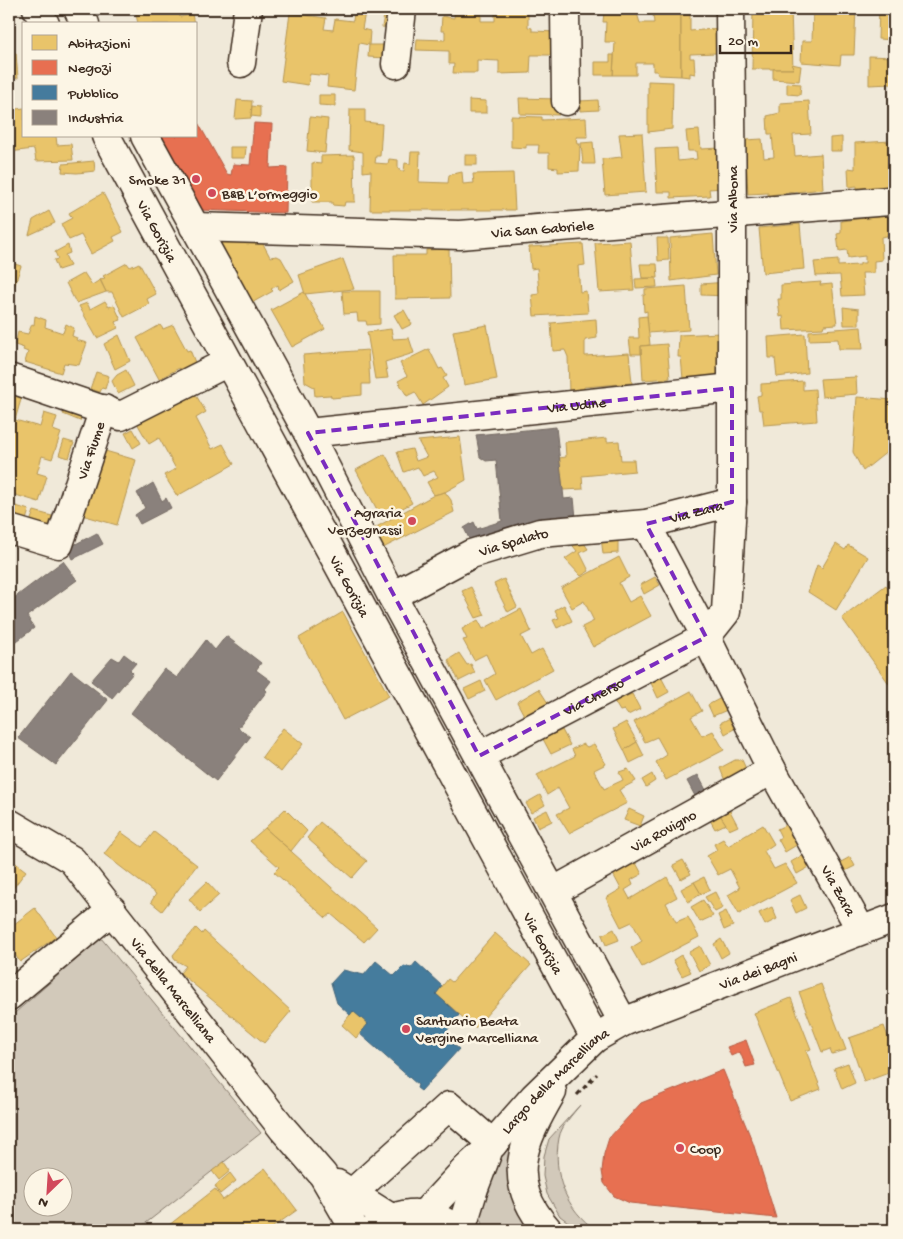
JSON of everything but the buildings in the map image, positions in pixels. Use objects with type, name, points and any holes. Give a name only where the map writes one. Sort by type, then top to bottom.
[{"type":"street","points":[[37,9],[44,22]]},
{"type":"street","points":[[78,9],[84,22]]},
{"type":"street","points":[[241,63],[248,9]]},
{"type":"street","points":[[396,64],[402,9]]},
{"type":"street","points":[[565,9],[566,100]]},
{"type":"street","name":"Via Albona","points":[[730,9],[732,388]]},
{"type":"street","name":"Via Gorizia","points":[[107,138],[595,1038]]},
{"type":"street","points":[[146,138],[308,432],[392,596],[554,891],[623,1022]]},
{"type":"street","name":"Via San Gabriele","points":[[194,226],[460,235],[889,201]]},
{"type":"street","name":"Via Fiume","points":[[9,529],[60,544],[104,409],[121,416],[228,362]]},
{"type":"street","points":[[9,378],[104,409]]},
{"type":"street","points":[[732,388],[732,502]]},
{"type":"street","name":"Via Udine","points":[[308,432],[732,388]]},
{"type":"street","name":"Via Zara","points":[[706,637],[726,612],[732,502],[646,524],[706,637],[772,770],[861,930]]},
{"type":"street","name":"Via Spalato","points":[[392,596],[471,554],[540,533],[646,524]]},
{"type":"street","name":"Via Cherso","points":[[479,756],[706,637]]},
{"type":"street","name":"Via Rovigno","points":[[554,891],[772,770]]},
{"type":"street","name":"Via della Marcelliana","points":[[9,823],[72,860],[283,1129],[323,1175],[382,1224]]},
{"type":"street","points":[[9,996],[112,910]]},
{"type":"street","name":"Via dei Bagni","points":[[623,1022],[894,918]]},
{"type":"street","name":"Largo della Marcelliana","points":[[425,1213],[491,1145],[534,1097],[595,1038],[623,1022]]},
{"type":"street","points":[[548,1230],[532,1212],[526,1199],[522,1164],[526,1144],[536,1119],[567,1067]]},
{"type":"street","name":"Largo della Marcelliana","points":[[360,1186],[449,1106],[491,1145]]},
{"type":"street","name":"Largo della Marcelliana","points":[[382,1224],[408,1213],[425,1213],[444,1220],[460,1230],[491,1145]]},
{"type":"street","name":"Via della Marcelliana","points":[[323,1175],[355,1230]]},
{"type":"highlighted area","points":[[732,388],[732,502],[646,524],[706,637],[479,756],[308,433]]},
{"type":"shaded area","points":[[101,938],[261,1133],[137,1230],[9,1230],[9,1018]]},
{"type":"shaded area","points":[[580,1105],[560,1134],[557,1151],[558,1165],[560,1178],[569,1202],[586,1222],[596,1230],[579,1230],[560,1216],[547,1194],[543,1176],[544,1156],[549,1139]]},
{"type":"shaded area","points":[[513,1138],[528,1226],[523,1230],[485,1230],[482,1225],[481,1215],[483,1205],[490,1190],[483,1186],[493,1165]]},
{"type":"place","name":"Smoke 31","points":[[196,179]]},
{"type":"place","name":"B&B L’ormeggio","points":[[212,193]]},
{"type":"place","name":"Agraria Verzegnassi","points":[[412,521]]},
{"type":"place","name":"Santuario Beata Vergine Marcelliana","points":[[406,1029]]},
{"type":"place","name":"Coop","points":[[680,1148]]}]
